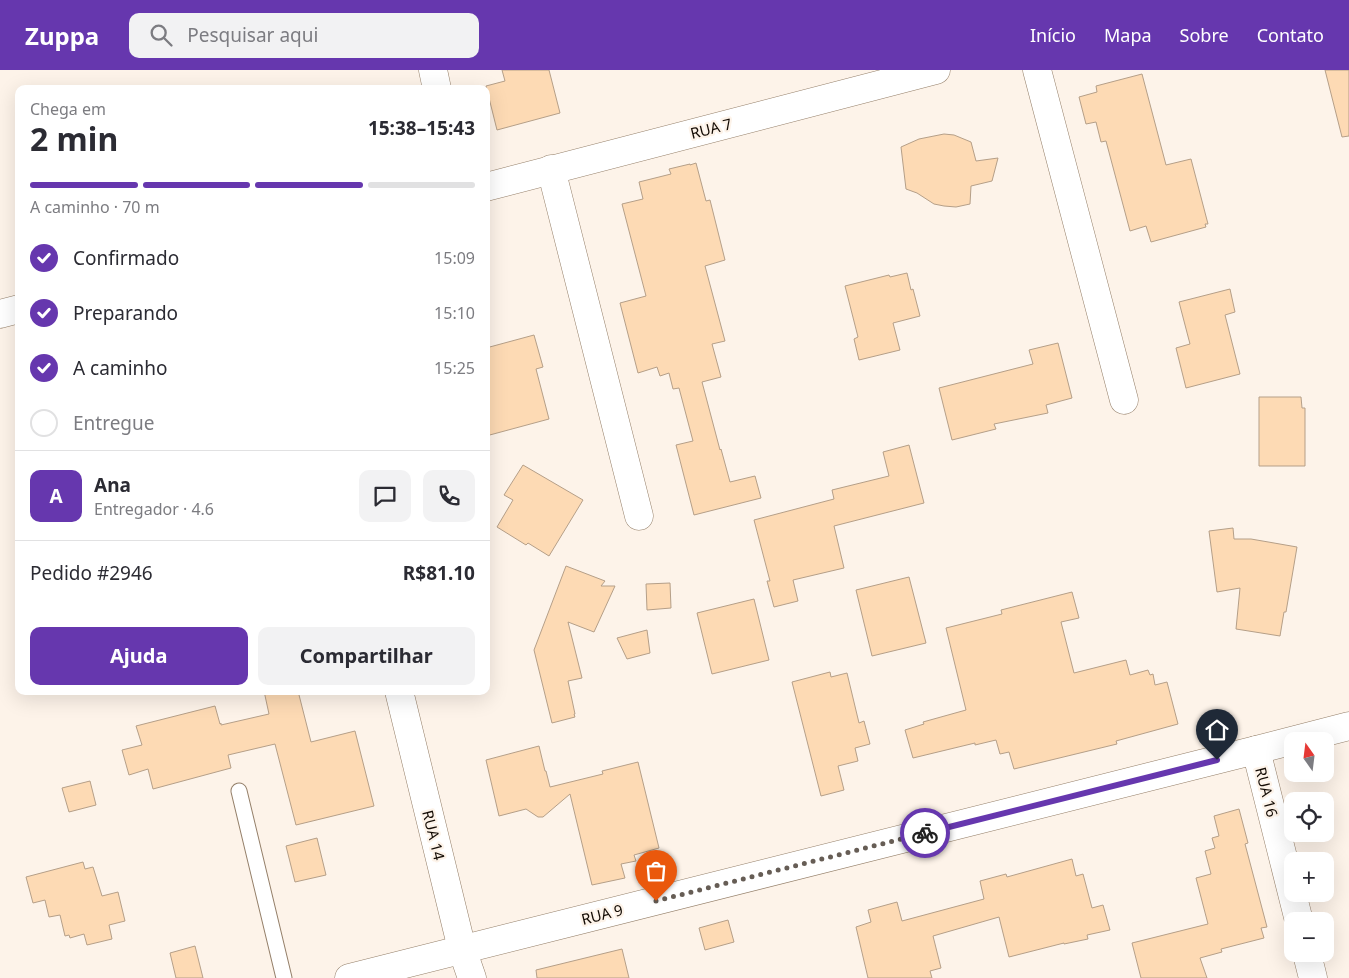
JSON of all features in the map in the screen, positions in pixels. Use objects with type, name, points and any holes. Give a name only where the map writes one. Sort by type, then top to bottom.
[{"type":"street","points":[[432,70],[436,85]]},
{"type":"street","name":"RUA 7","points":[[490,186],[936,70]]},
{"type":"street","points":[[1038,70],[1124,400]]},
{"type":"street","points":[[551,169],[639,516]]},
{"type":"street","points":[[0,314],[15,310]]},
{"type":"street","name":"RUA 14","points":[[400,695],[462,949],[472,978]]},
{"type":"street","name":"RUA 9","points":[[349,978],[1349,726]]},
{"type":"street","name":"RUA 16","points":[[1256,750],[1297,912]]},
{"type":"street","points":[[1309,962],[1313,978]]},
{"type":"lane","points":[[239,791],[284,978]]},
{"type":"building","points":[[502,70],[549,70],[560,113],[497,130],[490,102],[490,85],[505,81]]},
{"type":"building","points":[[1325,70],[1349,70],[1349,136],[1342,137]]},
{"type":"building","points":[[1142,74],[1166,165],[1191,159],[1208,224],[1205,224],[1206,227],[1151,242],[1146,226],[1130,231],[1106,141],[1101,142],[1096,122],[1086,124],[1079,97],[1097,92],[1096,86]]},
{"type":"building","points":[[944,134],[954,135],[971,142],[976,161],[998,158],[992,181],[971,186],[970,204],[956,207],[934,204],[917,193],[906,189],[901,147],[919,139]]},
{"type":"building","points":[[696,163],[706,201],[710,200],[725,260],[705,266],[725,341],[712,344],[721,377],[702,382],[730,482],[755,476],[761,498],[694,515],[676,445],[693,441],[679,388],[673,389],[669,373],[660,376],[657,367],[638,373],[620,303],[646,296],[622,204],[643,199],[639,182],[671,174],[669,169]]},
{"type":"building","points":[[907,273],[920,316],[893,323],[900,350],[859,360],[854,339],[858,337],[845,286],[889,275],[890,277]]},
{"type":"building","points":[[1230,289],[1235,312],[1225,315],[1240,374],[1186,388],[1176,348],[1190,344],[1179,302]]},
{"type":"building","points":[[534,335],[543,367],[536,369],[549,419],[490,435],[490,347]]},
{"type":"building","points":[[1058,343],[1072,398],[1046,405],[1048,413],[994,424],[996,429],[952,440],[939,388],[1033,364],[1029,350]]},
{"type":"building","points":[[1259,397],[1301,397],[1302,408],[1305,408],[1305,466],[1259,466]]},
{"type":"building","points":[[909,445],[924,503],[834,526],[844,568],[793,580],[798,601],[774,607],[767,581],[770,581],[754,520],[834,499],[832,490],[889,476],[883,452]]},
{"type":"building","points":[[523,465],[583,500],[549,556],[528,543],[526,545],[497,527],[513,500],[504,495]]},
{"type":"building","points":[[1233,528],[1234,539],[1251,539],[1297,547],[1280,636],[1236,629],[1240,588],[1217,592],[1209,531]]},
{"type":"building","points":[[566,566],[605,581],[601,586],[615,586],[594,632],[568,622],[582,678],[568,681],[575,717],[552,723],[534,650]]},
{"type":"building","points":[[909,577],[926,643],[872,656],[856,590]]},
{"type":"building","points":[[670,583],[671,608],[647,610],[646,584]]},
{"type":"building","points":[[1072,592],[1079,618],[1061,622],[1074,673],[1126,660],[1130,675],[1148,670],[1150,675],[1153,674],[1155,685],[1167,682],[1178,724],[1116,741],[1117,744],[1014,769],[1009,752],[1000,754],[996,740],[975,745],[975,743],[913,758],[905,730],[924,724],[923,722],[966,710],[946,628],[1002,614],[1001,610]]},
{"type":"building","points":[[754,599],[769,660],[712,674],[697,613]]},
{"type":"building","points":[[647,630],[650,653],[627,659],[617,638]]},
{"type":"building","points":[[830,672],[831,677],[847,673],[859,723],[864,721],[870,744],[855,748],[858,761],[838,766],[844,790],[821,796],[792,682]]},
{"type":"building","points":[[265,695],[299,695],[311,742],[355,731],[374,806],[296,825],[275,744],[228,755],[231,768],[153,789],[148,769],[129,775],[122,750],[142,745],[136,726],[215,706],[221,725],[269,714]]},
{"type":"building","points":[[539,746],[550,787],[603,774],[602,771],[638,762],[659,848],[634,855],[636,861],[621,864],[625,878],[592,885],[570,794],[543,817],[538,817],[526,809],[499,816],[486,760]]},
{"type":"building","points":[[90,781],[96,805],[69,812],[62,788]]},
{"type":"building","points":[[1239,809],[1248,843],[1245,844],[1267,927],[1261,928],[1264,938],[1221,949],[1222,952],[1200,958],[1207,978],[1141,978],[1132,943],[1208,924],[1196,878],[1211,874],[1205,851],[1215,848],[1212,838],[1219,836],[1214,816]]},
{"type":"building","points":[[317,838],[326,875],[295,882],[286,846]]},
{"type":"building","points":[[1072,859],[1076,876],[1083,874],[1092,908],[1103,905],[1110,930],[1087,935],[1088,939],[1009,957],[999,917],[933,936],[941,968],[930,971],[932,978],[868,978],[856,927],[871,922],[868,910],[897,902],[902,921],[984,899],[980,881],[1006,874],[1007,877]]},
{"type":"building","points":[[83,862],[85,869],[93,867],[102,896],[118,892],[125,921],[109,925],[112,939],[87,945],[84,934],[70,938],[69,935],[65,936],[60,915],[49,917],[45,900],[33,903],[26,877]]},
{"type":"building","points":[[728,920],[734,942],[705,950],[699,928]]},
{"type":"building","points":[[195,946],[203,978],[176,978],[170,953]]},
{"type":"building","points":[[622,949],[629,978],[537,978],[536,970]]},
{"type":"way so far","points":[[656,901],[925,833]]},
{"type":"route","points":[[925,833],[1217,760]]}]
